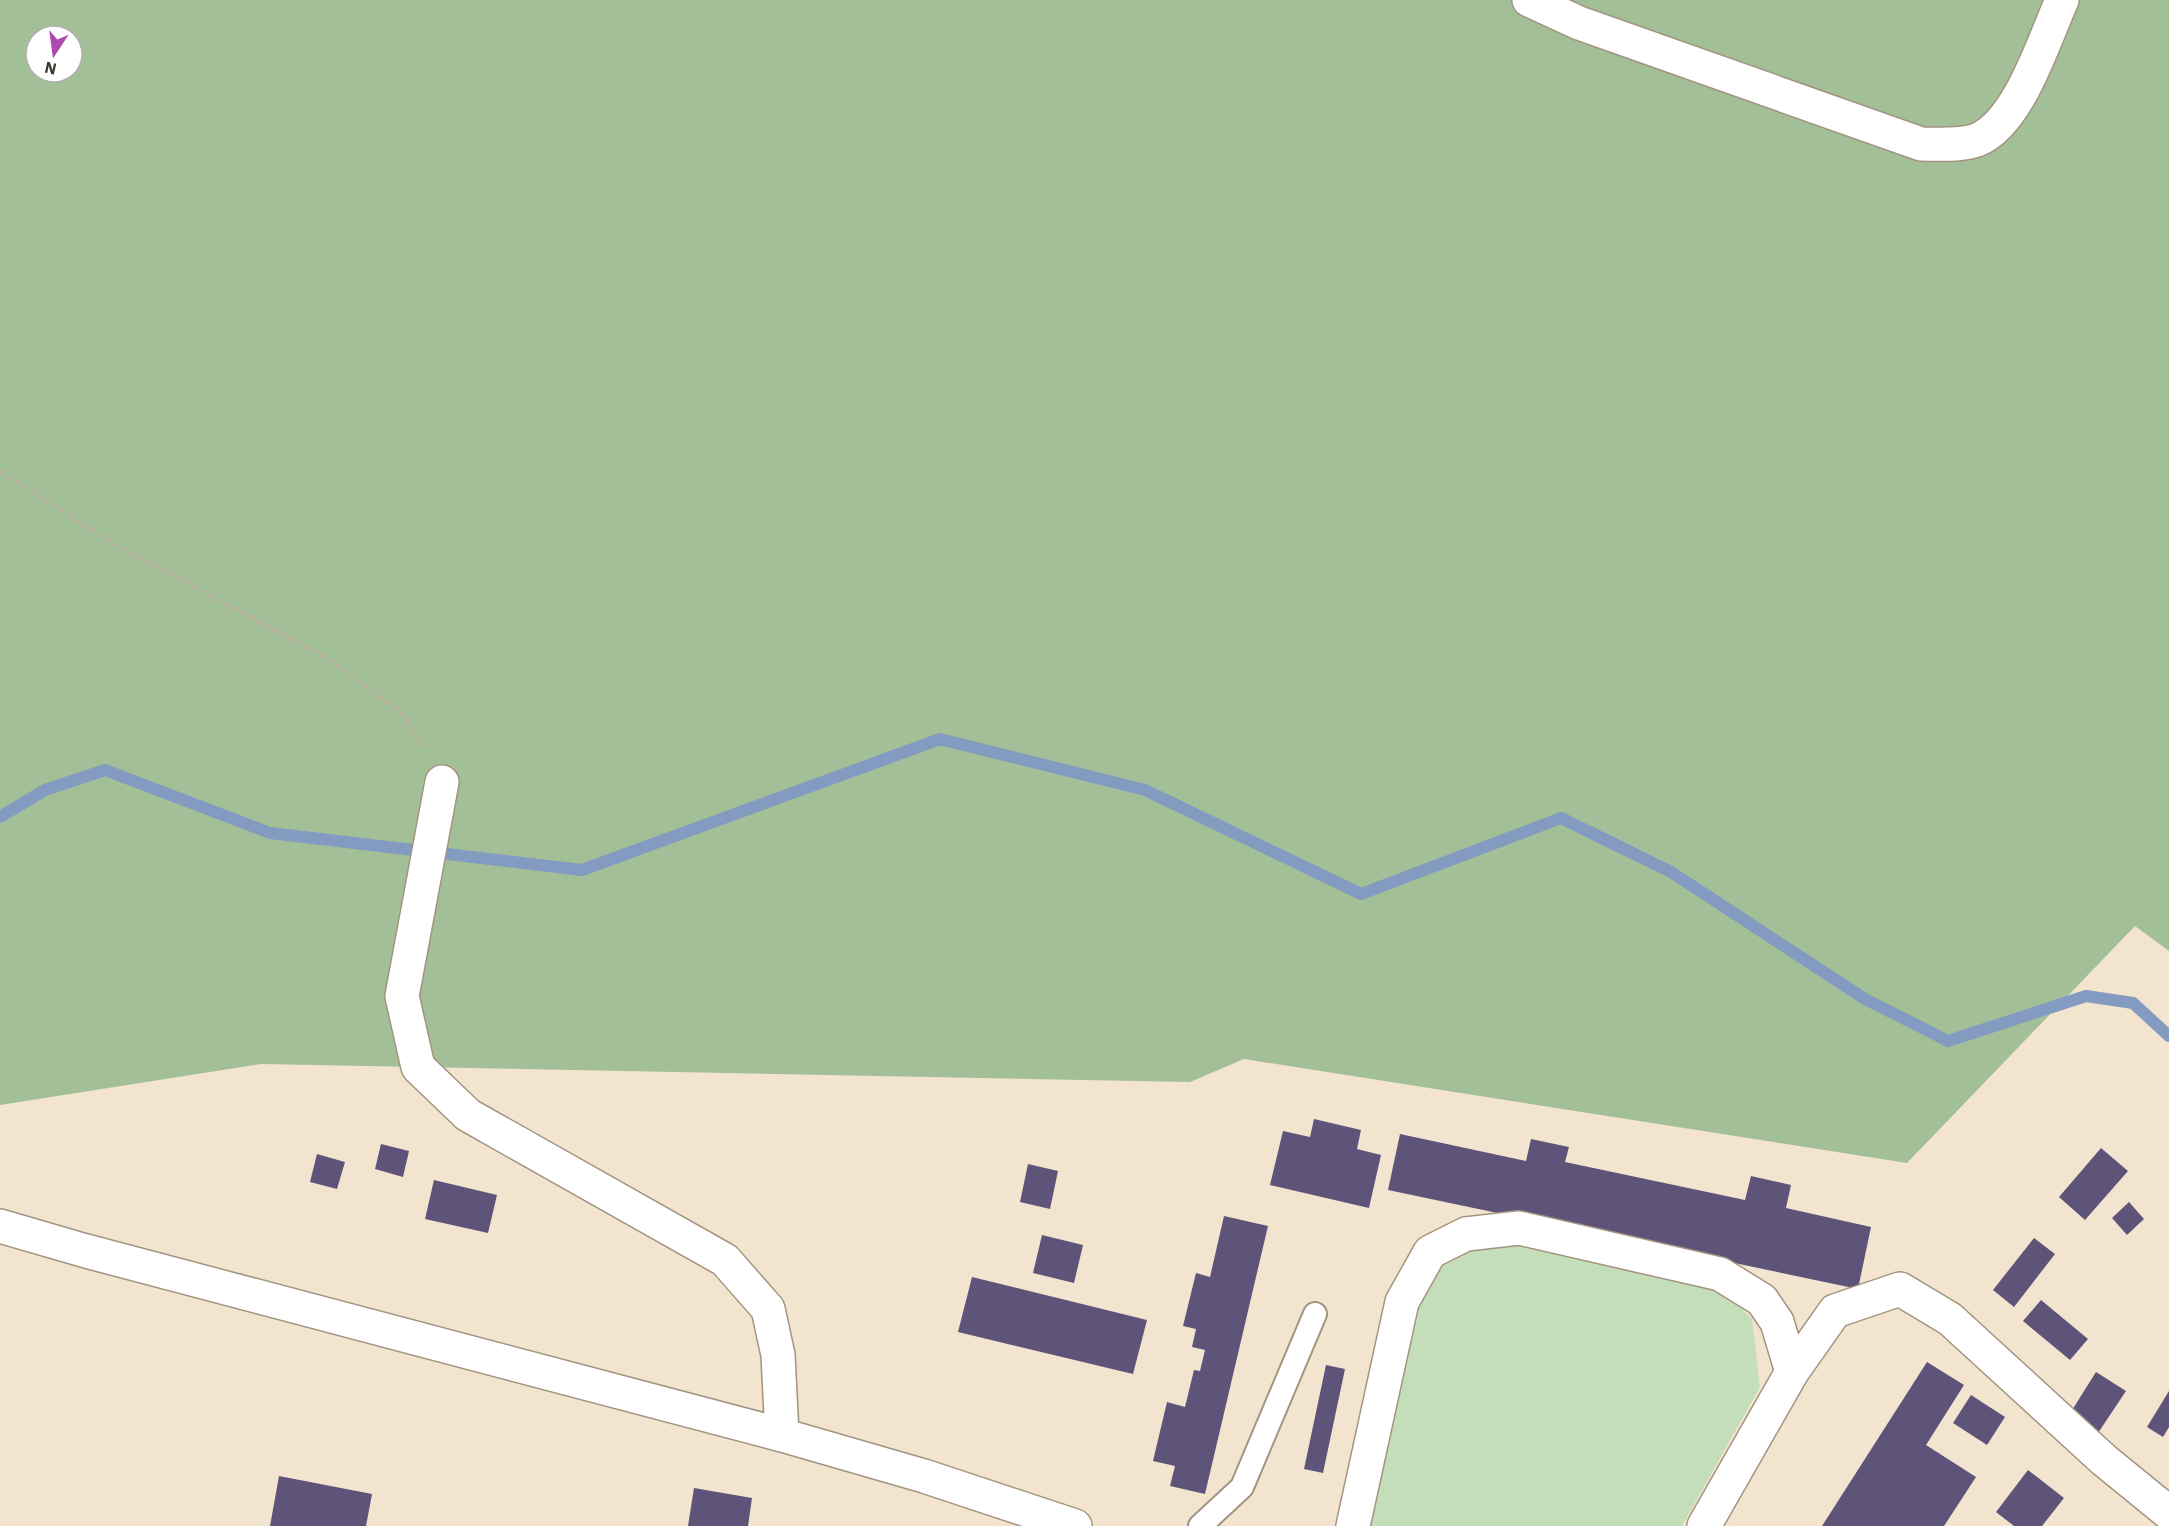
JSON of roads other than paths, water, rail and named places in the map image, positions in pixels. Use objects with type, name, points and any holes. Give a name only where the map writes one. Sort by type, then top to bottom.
[{"type":"street","points":[[1529,0],[1579,23],[1921,144],[1956,144],[1977,140],[1999,124],[2020,96],[2062,0]]},
{"type":"street","points":[[442,782],[402,996],[418,1067],[468,1115],[725,1260],[768,1309],[778,1355],[782,1435]]},
{"type":"street","points":[[0,1226],[86,1251],[782,1435],[924,1476],[1075,1526]]},
{"type":"street","points":[[1353,1526],[1402,1302],[1430,1252],[1466,1234],[1519,1228],[1720,1274],[1762,1300],[1777,1322],[1792,1372]]},
{"type":"street","points":[[1704,1526],[1792,1372],[1835,1311],[1900,1289],[1950,1319],[2104,1460],[2169,1513]]},
{"type":"lane","points":[[1200,1526],[1242,1486],[1315,1314]]},
{"type":"waterway","points":[[0,817],[45,790],[105,770],[270,833],[582,870],[940,739],[1145,790],[1361,894],[1561,818],[1671,872],[1865,999],[1948,1041],[2086,996],[2133,1003],[2169,1036]]}]
